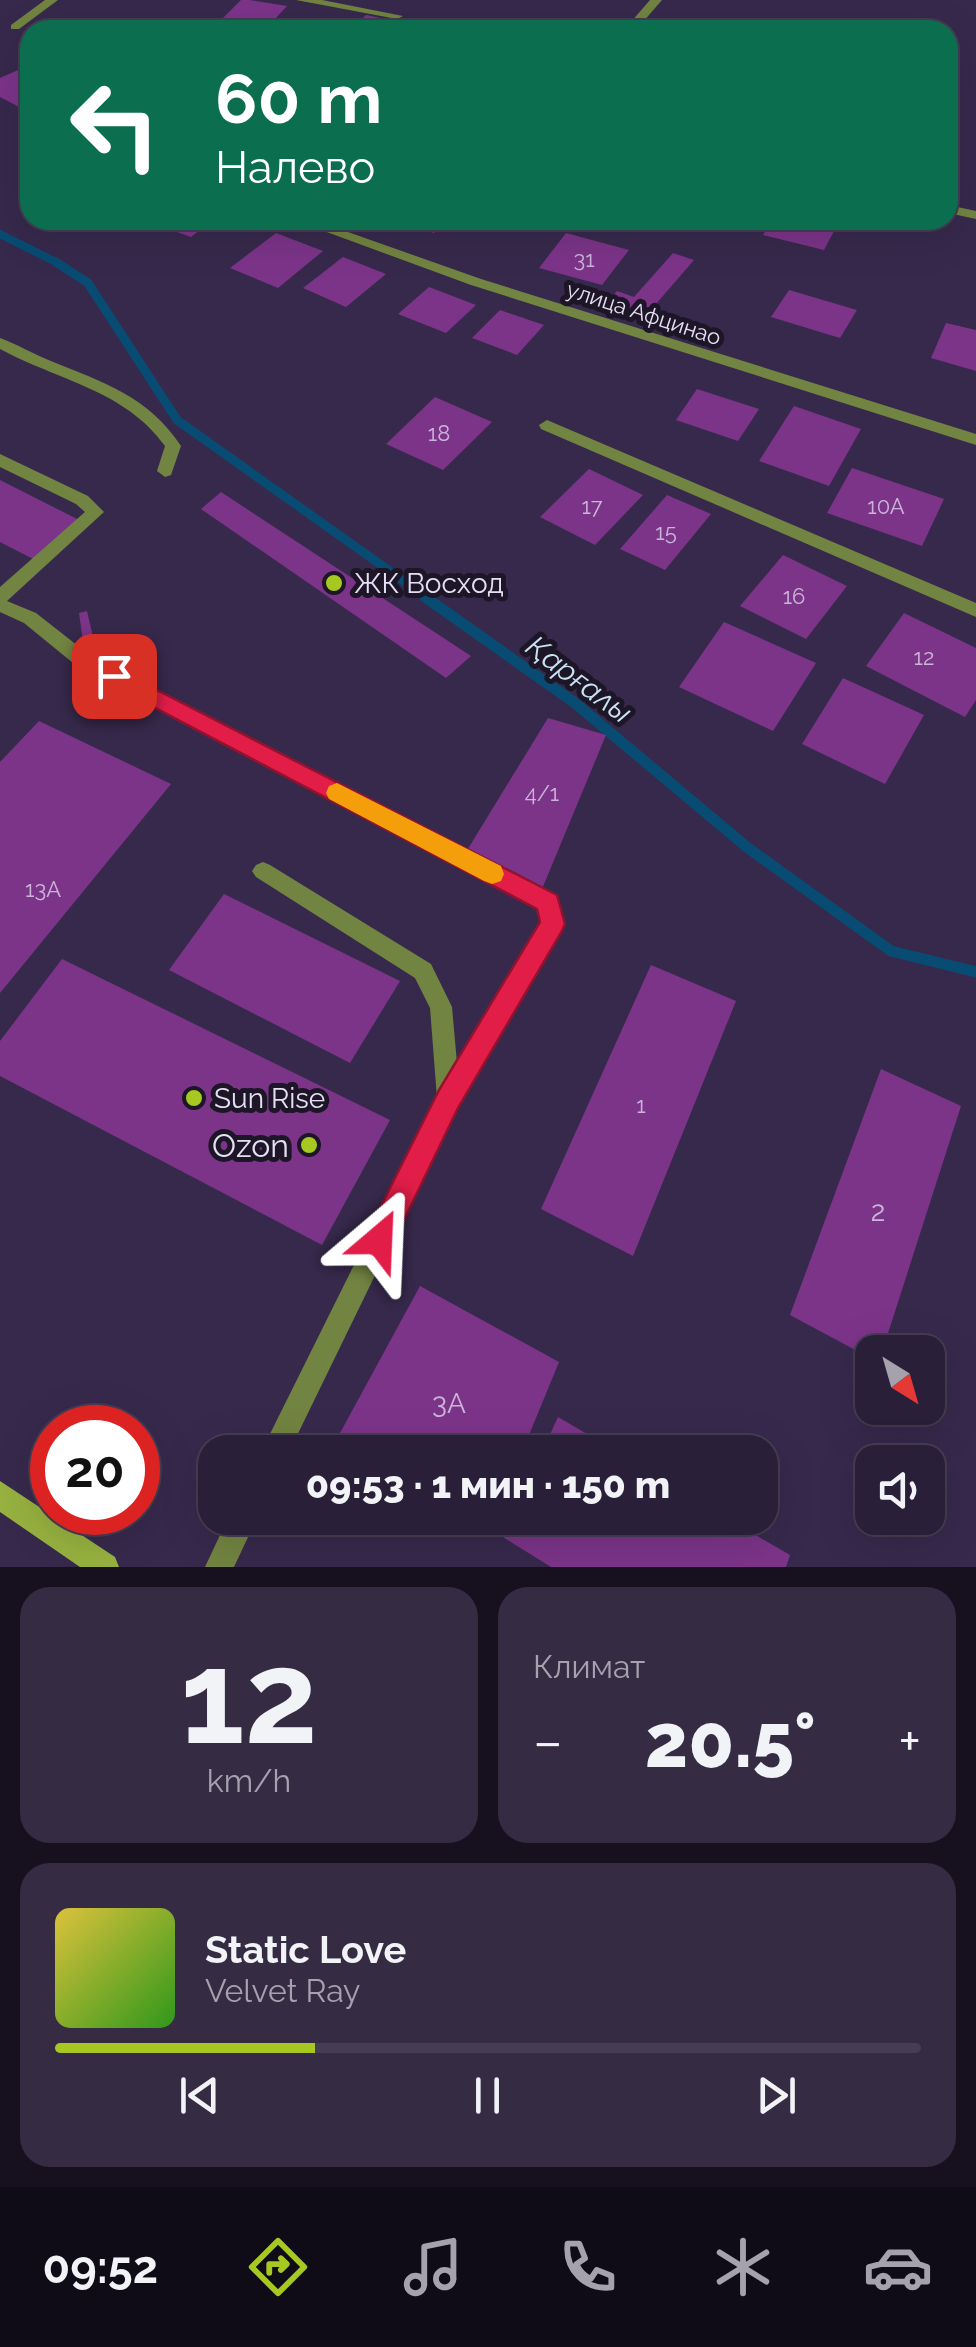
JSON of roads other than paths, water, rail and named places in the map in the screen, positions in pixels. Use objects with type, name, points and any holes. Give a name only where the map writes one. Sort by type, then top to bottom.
[{"type":"main road","points":[[0,1494],[105,1567]]},
{"type":"street","points":[[25,20],[52,0]]},
{"type":"street","points":[[302,0],[398,16]]},
{"type":"street","points":[[639,20],[656,0]]},
{"type":"street","points":[[15,27],[20,23]]},
{"type":"street","name":"улица Афцинао","points":[[330,230],[533,301],[976,440]]},
{"type":"street","points":[[0,343],[131,403],[161,425],[172,446],[166,471]]},
{"type":"street","points":[[548,425],[976,610]]},
{"type":"street","points":[[0,460],[82,500],[96,512],[0,597]]},
{"type":"street","points":[[0,605],[6,604],[30,618],[80,658],[548,903],[553,924],[449,1099],[283,1435]]},
{"type":"street","points":[[263,871],[423,971],[441,1007],[449,1099]]},
{"type":"street","points":[[219,1567],[235,1535]]},
{"type":"waterway","name":"Қарғалы","points":[[0,234],[56,262]]},
{"type":"waterway","name":"Қарғалы","points":[[56,262],[60,264]]},
{"type":"waterway","name":"Қарғалы","points":[[56,262],[88,283],[177,420],[429,599]]},
{"type":"waterway","name":"Қарғалы","points":[[425,597],[575,703],[748,848],[891,951],[976,972]]},
{"type":"place","name":"ЖК Восход","points":[[334,583]]},
{"type":"place","name":"Sun Rise","points":[[194,1098]]},
{"type":"place","name":"Ozon","points":[[309,1145]]}]
